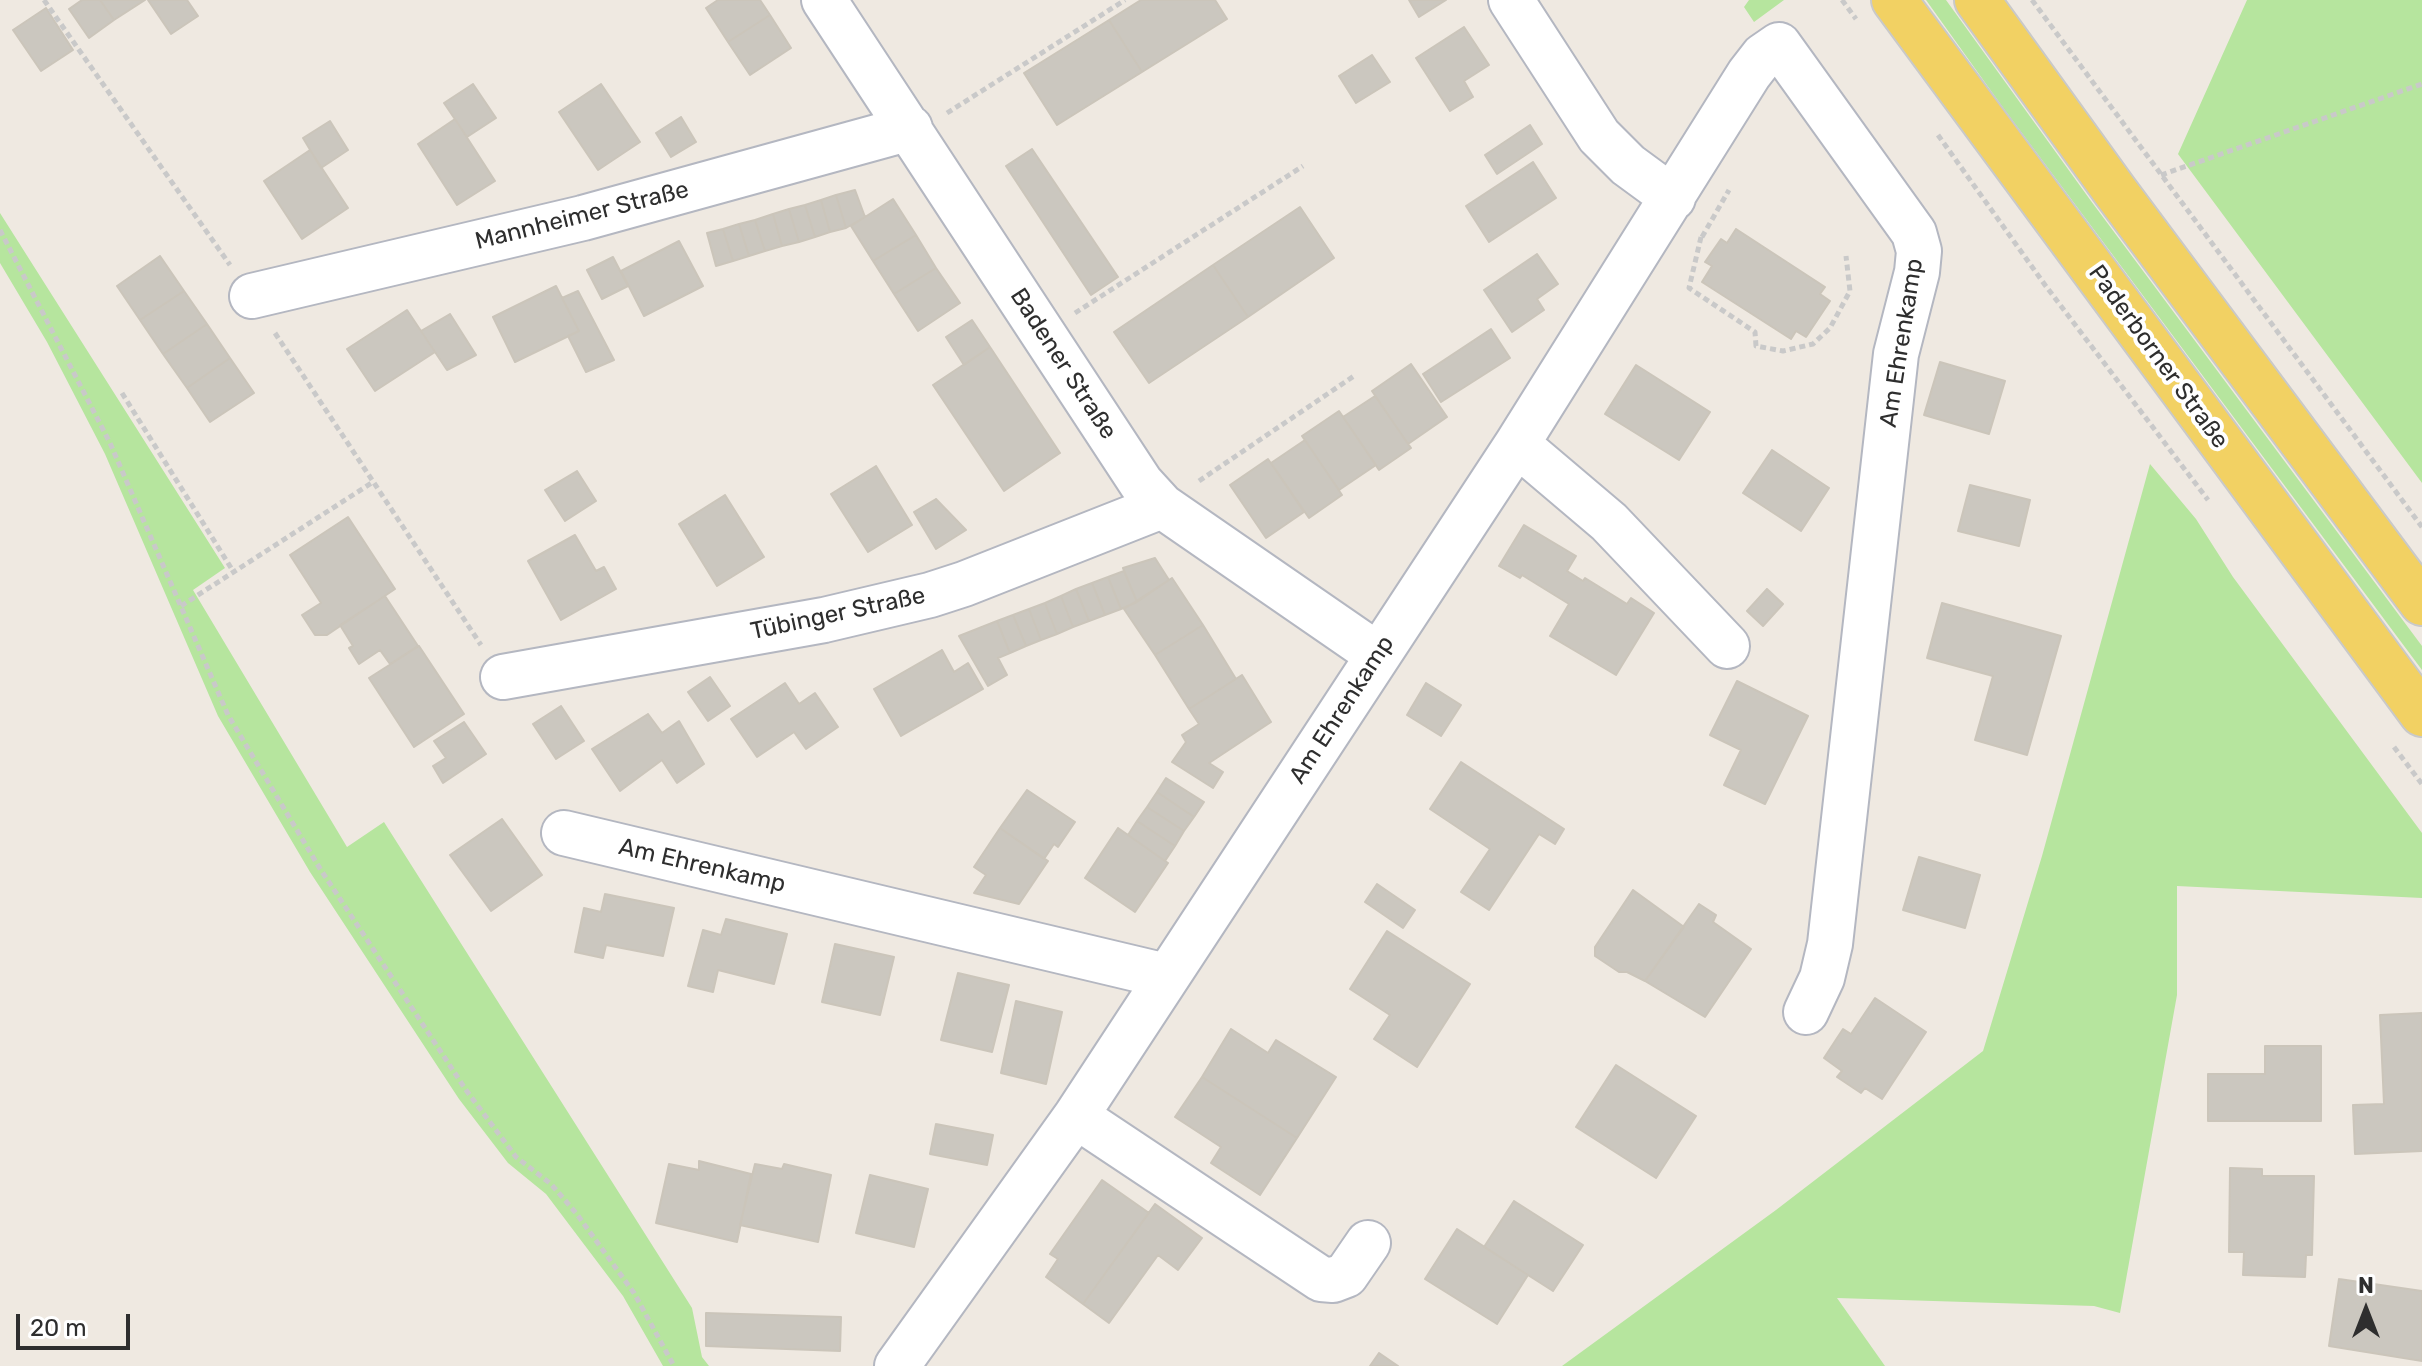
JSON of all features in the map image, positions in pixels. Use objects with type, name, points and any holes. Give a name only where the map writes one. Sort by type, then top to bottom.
[{"type":"main road","name":"Paderborner Straße","points":[[1894,0],[2422,714]]},
{"type":"main road","points":[[1977,0],[2422,603]]},
{"type":"street","name":"Badener Straße","points":[[824,0],[1141,483],[1162,506],[1378,655]]},
{"type":"street","points":[[1511,0],[1599,136],[1628,165],[1673,198]]},
{"type":"street","name":"Am Ehrenkamp","points":[[897,1366],[1076,1116],[1517,444],[1749,74],[1763,56],[1779,45],[1914,233],[1919,251],[1917,272],[1896,354],[1830,944],[1822,978],[1806,1012]]},
{"type":"street","name":"Mannheimer Straße","points":[[252,296],[583,218],[910,128]]},
{"type":"street","points":[[1517,444],[1609,522],[1727,646]]},
{"type":"street","name":"Tübinger Straße","points":[[503,677],[824,620],[930,595],[1162,506]]},
{"type":"street","name":"Am Ehrenkamp","points":[[564,833],[1166,976]]},
{"type":"street","points":[[1076,1116],[1321,1279],[1333,1280],[1346,1275],[1368,1243]]},
{"type":"path","points":[[44,0],[252,296],[503,677]]},
{"type":"path","points":[[910,128],[951,111],[1125,0]]},
{"type":"path","points":[[2032,0],[2422,527]]},
{"type":"path","points":[[2161,175],[2422,84]]},
{"type":"path","points":[[1043,334],[1303,166]]},
{"type":"path","points":[[0,230],[110,443],[228,715],[319,867],[474,1101],[516,1157],[551,1184],[576,1213],[634,1293],[674,1366]]},
{"type":"path","points":[[1701,237],[1689,288],[1755,332],[1756,346],[1783,351],[1813,344],[1830,328],[1850,291],[1846,256]]},
{"type":"path","points":[[1162,506],[1354,376]]},
{"type":"path","points":[[122,393],[233,571]]},
{"type":"path","points":[[181,606],[373,482]]},
{"type":"green space","points":[[1749,0],[1784,0],[1754,22],[1744,7]]},
{"type":"green space","points":[[1926,0],[1946,0],[2091,201],[2422,646],[2422,670],[2004,109]]},
{"type":"green space","points":[[2247,0],[2422,0],[2422,483],[2178,154]]},
{"type":"green space","points":[[0,213],[225,568],[193,590],[347,847],[384,822],[692,1308],[702,1357],[709,1366],[663,1366],[623,1296],[546,1194],[508,1163],[459,1099],[310,872],[218,716],[105,454],[47,342],[0,263]]},
{"type":"green space","points":[[2150,464],[2196,519],[2233,577],[2422,833],[2422,898],[2177,886],[2177,995],[2120,1313],[2094,1306],[1837,1298],[1885,1366],[1562,1366],[1776,1210],[1983,1051],[2042,856]]},
{"type":"building","points":[[82,0],[100,0],[114,20],[89,38],[69,9]]},
{"type":"building","points":[[100,0],[145,0],[114,20]]},
{"type":"building","points":[[148,0],[187,0],[198,16],[171,34]]},
{"type":"building","points":[[718,0],[760,0],[770,15],[728,42],[706,8]]},
{"type":"building","points":[[1141,0],[1215,0],[1227,19],[1142,72],[1109,20]]},
{"type":"building","points":[[1409,0],[1446,0],[1419,17]]},
{"type":"building","points":[[46,8],[73,50],[41,71],[13,30]]},
{"type":"building","points":[[770,15],[791,48],[750,75],[728,42]]},
{"type":"building","points":[[1109,20],[1142,72],[1057,125],[1024,73]]},
{"type":"building","points":[[1464,27],[1489,65],[1464,81],[1473,97],[1450,111],[1416,58]]},
{"type":"building","points":[[1372,55],[1390,82],[1356,103],[1339,76]]},
{"type":"building","points":[[473,84],[496,118],[467,137],[444,103]]},
{"type":"building","points":[[601,84],[640,142],[598,170],[559,112]]},
{"type":"building","points":[[681,117],[696,142],[671,157],[656,133]]},
{"type":"building","points":[[455,119],[495,181],[457,205],[418,144]]},
{"type":"building","points":[[330,121],[348,150],[321,168],[303,138]]},
{"type":"building","points":[[1530,125],[1542,144],[1497,174],[1485,155]]},
{"type":"building","points":[[1032,149],[1118,277],[1091,295],[1006,166]]},
{"type":"building","points":[[310,150],[348,208],[302,239],[264,181]]},
{"type":"building","points":[[1533,162],[1556,198],[1489,242],[1466,206]]},
{"type":"building","points":[[855,190],[865,217],[846,228],[836,195]]},
{"type":"building","points":[[836,195],[846,228],[830,232],[821,200]]},
{"type":"building","points":[[893,199],[916,235],[873,261],[851,226]]},
{"type":"building","points":[[821,200],[830,232],[815,237],[805,205]]},
{"type":"building","points":[[805,205],[815,237],[799,242],[789,209]]},
{"type":"building","points":[[1300,207],[1334,258],[1248,317],[1213,265]]},
{"type":"building","points":[[789,209],[799,242],[782,246],[773,214]]},
{"type":"building","points":[[773,214],[782,246],[765,251],[755,220]]},
{"type":"building","points":[[755,220],[765,251],[749,256],[739,224]]},
{"type":"building","points":[[739,224],[749,256],[733,261],[723,229]]},
{"type":"building","points":[[723,229],[733,261],[716,266],[707,233]]},
{"type":"building","points":[[1736,229],[1825,287],[1820,294],[1830,301],[1806,337],[1796,331],[1791,339],[1702,282],[1712,266],[1705,262],[1721,239],[1727,243]]},
{"type":"building","points":[[916,235],[936,268],[894,294],[873,261]]},
{"type":"building","points":[[679,241],[703,286],[644,316],[621,271]]},
{"type":"building","points":[[1537,254],[1558,284],[1537,299],[1544,310],[1512,332],[1484,290]]},
{"type":"building","points":[[160,256],[184,291],[140,320],[117,286]]},
{"type":"building","points":[[613,257],[628,286],[602,299],[587,270]]},
{"type":"building","points":[[1213,265],[1248,317],[1149,383],[1114,332]]},
{"type":"building","points":[[936,268],[960,303],[918,331],[894,294]]},
{"type":"building","points":[[556,286],[579,331],[515,362],[493,317]]},
{"type":"building","points":[[184,291],[207,324],[163,354],[140,320]]},
{"type":"building","points":[[578,291],[614,360],[586,372],[568,336],[579,331],[562,298]]},
{"type":"building","points":[[407,310],[435,352],[375,391],[347,349]]},
{"type":"building","points":[[450,314],[476,355],[447,370],[421,331]]},
{"type":"building","points":[[972,320],[990,347],[964,365],[946,337]]},
{"type":"building","points":[[207,324],[230,358],[187,388],[163,354]]},
{"type":"building","points":[[1491,329],[1510,358],[1441,402],[1423,374]]},
{"type":"building","points":[[990,347],[1060,453],[1004,491],[933,385]]},
{"type":"building","points":[[230,358],[254,393],[210,422],[187,388]]},
{"type":"building","points":[[1940,362],[2005,381],[1989,434],[1924,415]]},
{"type":"building","points":[[1411,364],[1447,417],[1408,444],[1372,391]]},
{"type":"building","points":[[1636,365],[1710,412],[1679,460],[1605,414]]},
{"type":"building","points":[[1375,396],[1411,448],[1379,470],[1343,417]]},
{"type":"building","points":[[1339,411],[1376,465],[1339,490],[1302,436]]},
{"type":"building","points":[[1305,440],[1342,495],[1309,518],[1271,463]]},
{"type":"building","points":[[1772,450],[1829,488],[1801,531],[1743,493]]},
{"type":"building","points":[[1268,459],[1304,512],[1266,538],[1230,485]]},
{"type":"building","points":[[876,466],[912,525],[868,552],[831,494]]},
{"type":"building","points":[[577,471],[596,501],[565,521],[545,490]]},
{"type":"building","points":[[1970,485],[2030,500],[2019,546],[1958,531]]},
{"type":"building","points":[[725,495],[764,557],[717,586],[679,524]]},
{"type":"building","points":[[936,499],[966,530],[936,549],[914,512]]},
{"type":"building","points":[[348,517],[395,589],[327,635],[315,635],[302,615],[321,603],[290,555]]},
{"type":"building","points":[[1524,525],[1576,556],[1567,571],[1583,581],[1585,578],[1627,604],[1631,598],[1654,613],[1616,675],[1550,636],[1569,604],[1522,575],[1520,578],[1499,566]]},
{"type":"building","points":[[575,535],[596,571],[604,567],[616,589],[561,620],[528,561]]},
{"type":"building","points":[[1155,558],[1169,580],[1137,602],[1123,568]]},
{"type":"building","points":[[1124,571],[1137,602],[1121,609],[1108,577]]},
{"type":"building","points":[[1108,577],[1121,609],[1105,615],[1092,583]]},
{"type":"building","points":[[1172,578],[1203,625],[1155,655],[1124,609]]},
{"type":"building","points":[[1092,583],[1105,615],[1089,621],[1076,589]]},
{"type":"building","points":[[1076,589],[1089,621],[1073,627],[1061,596]]},
{"type":"building","points":[[1767,589],[1783,604],[1763,626],[1747,611]]},
{"type":"building","points":[[385,596],[418,646],[390,664],[380,650],[359,664],[349,648],[353,646],[340,625]]},
{"type":"building","points":[[1061,596],[1073,627],[1057,634],[1045,603]]},
{"type":"building","points":[[1045,603],[1057,634],[1041,640],[1029,609]]},
{"type":"building","points":[[1942,603],[2061,636],[2027,755],[1975,740],[1993,676],[1927,658]]},
{"type":"building","points":[[1029,609],[1041,640],[1026,646],[1013,615]]},
{"type":"building","points":[[1013,615],[1026,646],[1010,653],[997,621]]},
{"type":"building","points":[[997,621],[1010,653],[998,658],[1007,675],[988,686],[959,636]]},
{"type":"building","points":[[1203,625],[1236,679],[1189,709],[1155,655]]},
{"type":"building","points":[[419,646],[464,714],[414,747],[369,678]]},
{"type":"building","points":[[942,650],[954,672],[968,663],[983,689],[901,736],[874,689]]},
{"type":"building","points":[[1242,675],[1271,722],[1209,763],[1223,772],[1213,788],[1172,762],[1186,742],[1182,735],[1199,724],[1189,709]]},
{"type":"building","points":[[710,677],[730,706],[708,721],[688,692]]},
{"type":"building","points":[[1737,681],[1808,716],[1765,804],[1724,785],[1741,750],[1710,735]]},
{"type":"building","points":[[785,683],[799,704],[815,693],[838,727],[806,749],[794,732],[757,757],[731,719]]},
{"type":"building","points":[[1426,683],[1461,705],[1441,736],[1407,715]]},
{"type":"building","points":[[561,706],[584,741],[556,759],[533,724]]},
{"type":"building","points":[[648,714],[662,733],[679,721],[704,764],[677,783],[662,760],[620,791],[592,749]]},
{"type":"building","points":[[464,722],[486,754],[443,783],[433,766],[446,758],[434,741]]},
{"type":"building","points":[[1461,762],[1564,829],[1555,844],[1539,834],[1489,910],[1461,892],[1490,849],[1430,809]]},
{"type":"building","points":[[1166,778],[1204,802],[1194,817],[1157,792]]},
{"type":"building","points":[[1027,790],[1075,822],[1058,847],[1054,844],[1044,859],[1000,828]]},
{"type":"building","points":[[1157,792],[1194,817],[1184,831],[1147,807]]},
{"type":"building","points":[[1147,807],[1184,831],[1175,846],[1137,821]]},
{"type":"building","points":[[502,819],[542,875],[491,911],[450,855]]},
{"type":"building","points":[[1137,821],[1175,846],[1165,861],[1128,835]]},
{"type":"building","points":[[1000,828],[1048,861],[1019,904],[974,893],[986,875],[974,867]]},
{"type":"building","points":[[1118,828],[1168,863],[1135,912],[1085,878]]},
{"type":"building","points":[[1919,857],[1980,875],[1965,928],[1903,910]]},
{"type":"building","points":[[1377,884],[1415,910],[1403,928],[1365,902]]},
{"type":"building","points":[[1633,890],[1684,927],[1645,981],[1627,972],[1619,972],[1595,956],[1595,947]]},
{"type":"building","points":[[605,894],[674,908],[663,956],[606,945],[603,958],[575,952],[584,908],[601,912]]},
{"type":"building","points":[[1699,904],[1716,915],[1713,922],[1751,949],[1705,1017],[1645,981]]},
{"type":"building","points":[[726,919],[787,934],[774,984],[718,970],[713,992],[688,986],[703,930],[721,935]]},
{"type":"building","points":[[1387,931],[1470,984],[1417,1067],[1374,1039],[1390,1015],[1350,989]]},
{"type":"building","points":[[835,944],[894,957],[880,1015],[822,1002]]},
{"type":"building","points":[[958,973],[1009,985],[992,1052],[941,1040]]},
{"type":"building","points":[[1875,998],[1926,1032],[1882,1099],[1865,1088],[1861,1093],[1837,1077],[1842,1071],[1824,1058],[1843,1029],[1851,1034]]},
{"type":"building","points":[[1016,1001],[1062,1012],[1046,1084],[1001,1073]]},
{"type":"building","points":[[2422,1013],[2422,1151],[2355,1154],[2353,1105],[2384,1104],[2380,1015]]},
{"type":"building","points":[[1231,1029],[1268,1053],[1276,1040],[1336,1077],[1297,1138],[1202,1077]]},
{"type":"building","points":[[2265,1046],[2321,1046],[2321,1121],[2208,1121],[2208,1074],[2265,1074]]},
{"type":"building","points":[[1616,1065],[1696,1116],[1656,1178],[1576,1127]]},
{"type":"building","points":[[1202,1077],[1297,1138],[1260,1195],[1211,1163],[1221,1147],[1175,1117]]},
{"type":"building","points":[[936,1124],[993,1135],[987,1165],[930,1154]]},
{"type":"building","points":[[699,1161],[751,1174],[737,1242],[656,1223],[669,1164],[699,1170]]},
{"type":"building","points":[[755,1164],[782,1169],[784,1164],[831,1175],[818,1242],[740,1225]]},
{"type":"building","points":[[2230,1168],[2262,1169],[2262,1176],[2314,1176],[2312,1255],[2306,1255],[2305,1277],[2243,1275],[2244,1252],[2229,1252]]},
{"type":"building","points":[[870,1175],[928,1189],[914,1247],[856,1233]]},
{"type":"building","points":[[1102,1180],[1149,1213],[1083,1304],[1046,1277],[1058,1259],[1050,1254]]},
{"type":"building","points":[[1514,1201],[1583,1245],[1553,1291],[1484,1247]]},
{"type":"building","points":[[1155,1204],[1202,1238],[1178,1270],[1158,1255],[1109,1323],[1083,1304]]},
{"type":"building","points":[[1457,1229],[1528,1275],[1497,1324],[1425,1279]]},
{"type":"building","points":[[2339,1279],[2422,1291],[2422,1361],[2329,1346]]},
{"type":"building","points":[[706,1313],[841,1317],[840,1351],[706,1346]]},
{"type":"building","points":[[1379,1353],[1398,1366],[1370,1366]]}]
